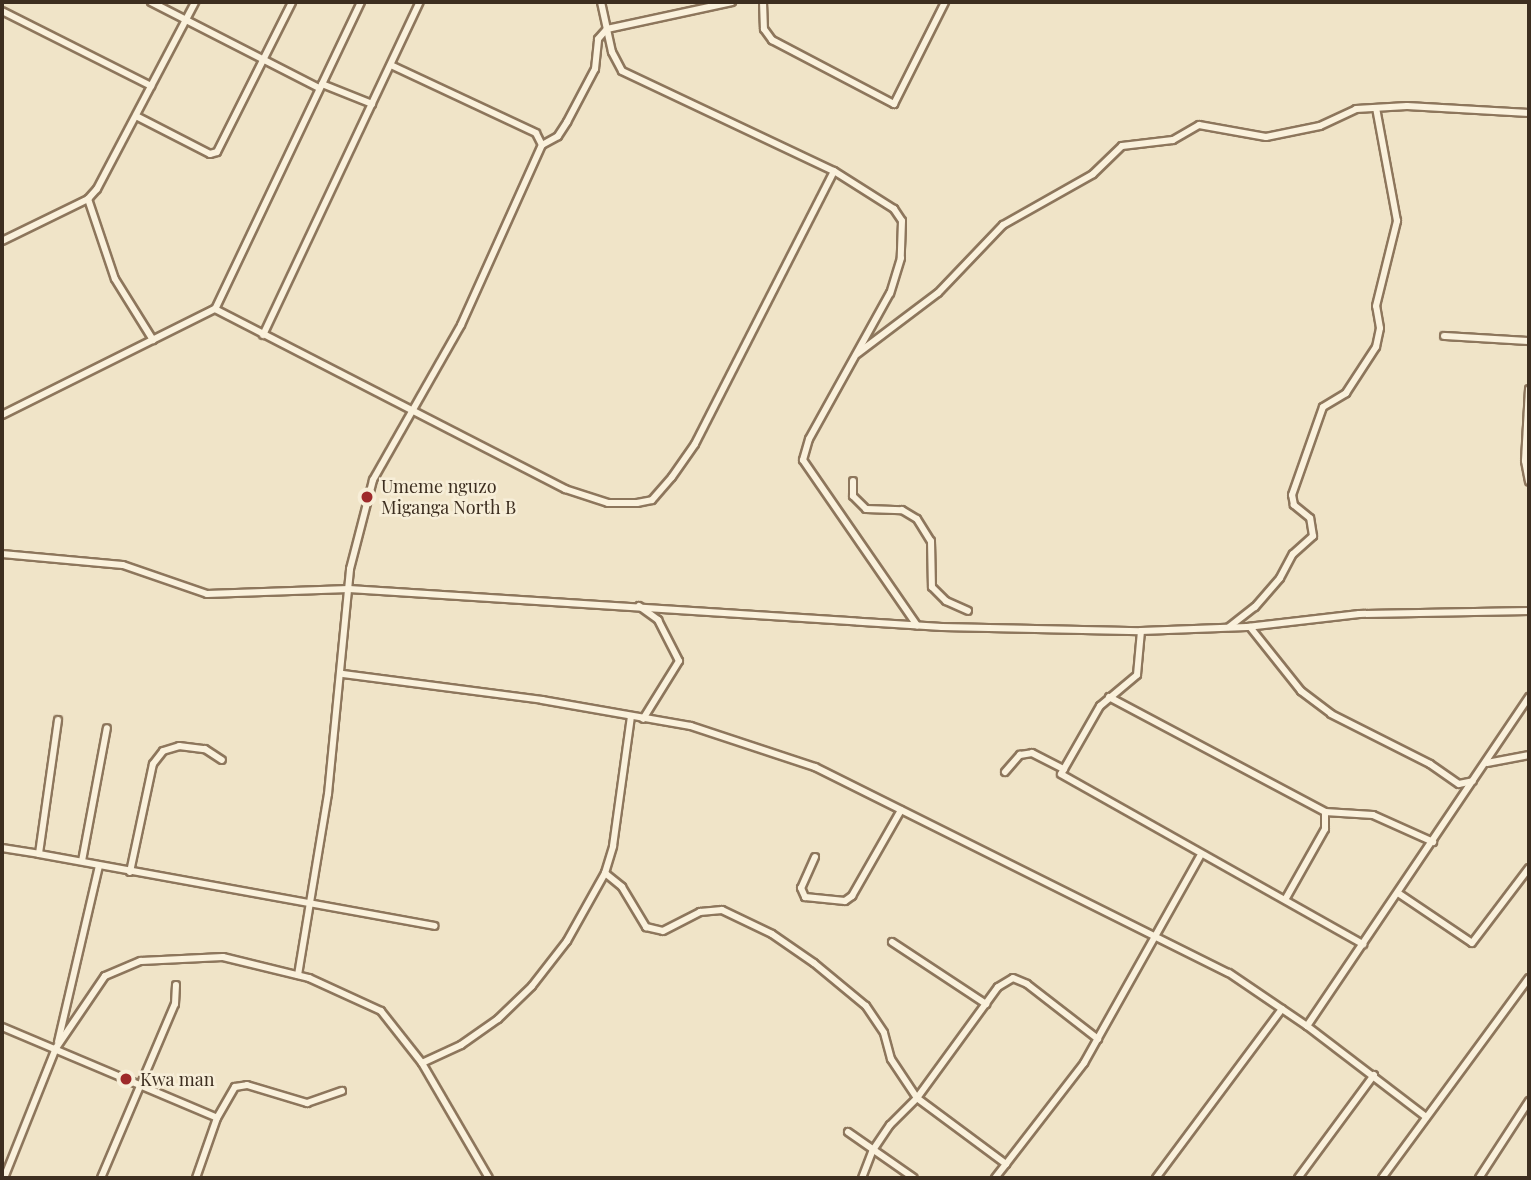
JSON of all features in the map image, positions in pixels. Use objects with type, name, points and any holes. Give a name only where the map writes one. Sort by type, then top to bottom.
[{"type":"street","points":[[150,2],[320,86],[372,104]]},
{"type":"street","points":[[2,241],[88,199],[136,116],[195,2]]},
{"type":"street","points":[[136,116],[215,154],[292,2]]},
{"type":"street","points":[[2,415],[215,309],[361,2]]},
{"type":"street","points":[[263,334],[420,2]]},
{"type":"street","points":[[601,2],[607,29],[622,71],[834,171],[894,209],[902,220],[901,258],[890,293],[803,460],[917,625]]},
{"type":"street","points":[[298,975],[311,904],[343,674],[349,589],[373,481],[387,448],[416,410],[466,315],[542,145],[558,136],[595,69],[598,39],[607,29],[696,6],[732,2]]},
{"type":"street","points":[[763,2],[764,29],[772,40],[894,104],[945,2]]},
{"type":"street","points":[[2,11],[151,86]]},
{"type":"street","points":[[391,65],[536,133],[542,145]]},
{"type":"street","points":[[1227,628],[1255,607],[1280,578],[1293,554],[1313,536],[1310,518],[1294,505],[1292,495],[1323,407],[1346,393],[1376,347],[1380,328],[1376,306],[1397,221],[1376,108]]},
{"type":"street","points":[[856,355],[938,293],[1003,225],[1093,174],[1122,146],[1173,140],[1199,125],[1266,137],[1320,126],[1356,109],[1529,113]]},
{"type":"street","points":[[215,309],[416,410],[565,489],[608,503],[652,500],[695,444],[834,171]]},
{"type":"street","points":[[88,199],[115,279],[153,340]]},
{"type":"street","points":[[1444,336],[1529,341]]},
{"type":"street","points":[[1529,389],[1525,461],[1529,482]]},
{"type":"street","points":[[853,481],[853,496],[866,509],[902,510],[917,519],[931,541],[932,587],[946,601],[968,611]]},
{"type":"street","points":[[2,554],[123,565],[196,593],[349,589],[638,605],[917,625],[1141,631],[1250,627],[1359,614],[1529,611]]},
{"type":"street","points":[[638,605],[658,620],[679,661],[643,719]]},
{"type":"street","points":[[1250,627],[1301,691],[1331,714],[1460,784],[1478,777]]},
{"type":"street","points":[[1141,631],[1139,671],[1109,698],[1061,774],[1200,856],[1363,944]]},
{"type":"street","points":[[343,674],[516,696],[631,718],[691,726],[774,751],[901,810],[1229,973],[1307,1026],[1426,1117]]},
{"type":"street","points":[[1307,1026],[1478,777],[1529,697]]},
{"type":"street","points":[[1109,698],[1325,812],[1373,815],[1433,842]]},
{"type":"street","points":[[422,1063],[480,1034],[517,1002],[567,941],[605,873],[619,816],[631,718]]},
{"type":"street","points":[[39,855],[58,720]]},
{"type":"street","points":[[82,861],[107,727]]},
{"type":"street","points":[[130,872],[153,764],[163,751],[179,746],[205,750],[222,760]]},
{"type":"street","points":[[1005,772],[1020,755],[1031,753],[1064,768]]},
{"type":"street","points":[[1487,763],[1529,755]]},
{"type":"street","points":[[815,857],[801,888],[804,897],[845,901],[852,896],[901,810]]},
{"type":"street","points":[[1285,900],[1325,829],[1325,812]]},
{"type":"street","points":[[2,848],[435,926]]},
{"type":"street","points":[[995,1178],[1098,1039],[1158,936],[1200,856]]},
{"type":"street","points":[[4,1178],[56,1049],[99,866]]},
{"type":"street","points":[[1398,893],[1472,943],[1529,867]]},
{"type":"street","points":[[605,873],[621,887],[646,927],[663,931],[700,912],[722,910],[772,933],[814,963],[866,1006],[884,1033],[891,1059],[917,1098],[1006,1164]]},
{"type":"street","points":[[892,942],[986,1004]]},
{"type":"street","points":[[56,1049],[105,976],[141,961],[223,957],[298,975],[382,1011],[422,1063],[489,1178]]},
{"type":"street","points":[[862,1178],[873,1150],[917,1098],[998,987],[1013,978],[1027,984],[1098,1039]]},
{"type":"street","points":[[1382,1178],[1529,978]]},
{"type":"street","points":[[101,1178],[175,1004],[176,985]]},
{"type":"street","points":[[1156,1178],[1282,1009]]},
{"type":"street","points":[[2,1027],[217,1118]]},
{"type":"street","points":[[1298,1178],[1374,1075]]},
{"type":"street","points":[[196,1178],[217,1118],[235,1087],[247,1086],[307,1102],[342,1091]]},
{"type":"street","points":[[1479,1178],[1529,1101]]},
{"type":"street","points":[[848,1132],[914,1178]]},
{"type":"place","name":"Umeme nguzo Miganga North B","points":[[367,497]]},
{"type":"place","name":"Kwa man","points":[[126,1079]]}]
